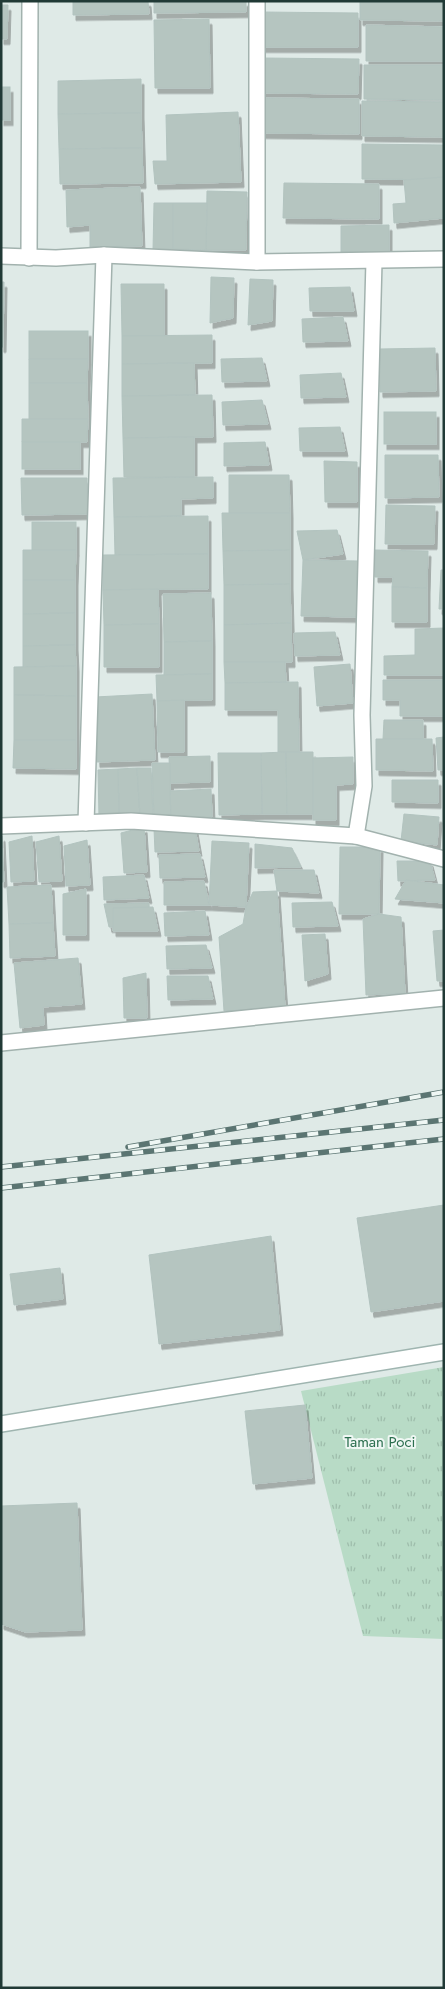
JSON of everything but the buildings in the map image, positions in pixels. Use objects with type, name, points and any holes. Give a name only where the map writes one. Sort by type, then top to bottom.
[{"type":"street","points":[[29,258],[30,1]]},
{"type":"street","points":[[257,1],[257,262]]},
{"type":"street","points":[[86,823],[104,255]]},
{"type":"street","points":[[1,256],[29,258],[104,255],[257,262],[444,260]]},
{"type":"street","points":[[356,836],[364,780],[362,715],[374,261]]},
{"type":"street","points":[[1,826],[130,821],[356,836],[444,859]]},
{"type":"street","points":[[1,1043],[444,998]]},
{"type":"street","points":[[1,1424],[444,1352]]},
{"type":"green space","name":"Taman Poci","points":[[444,1367],[444,1639],[363,1636],[301,1391]]},
{"type":"railway","points":[[128,1147],[444,1092]]},
{"type":"railway","points":[[1,1167],[444,1120]]},
{"type":"railway","points":[[1,1188],[444,1139]]}]
